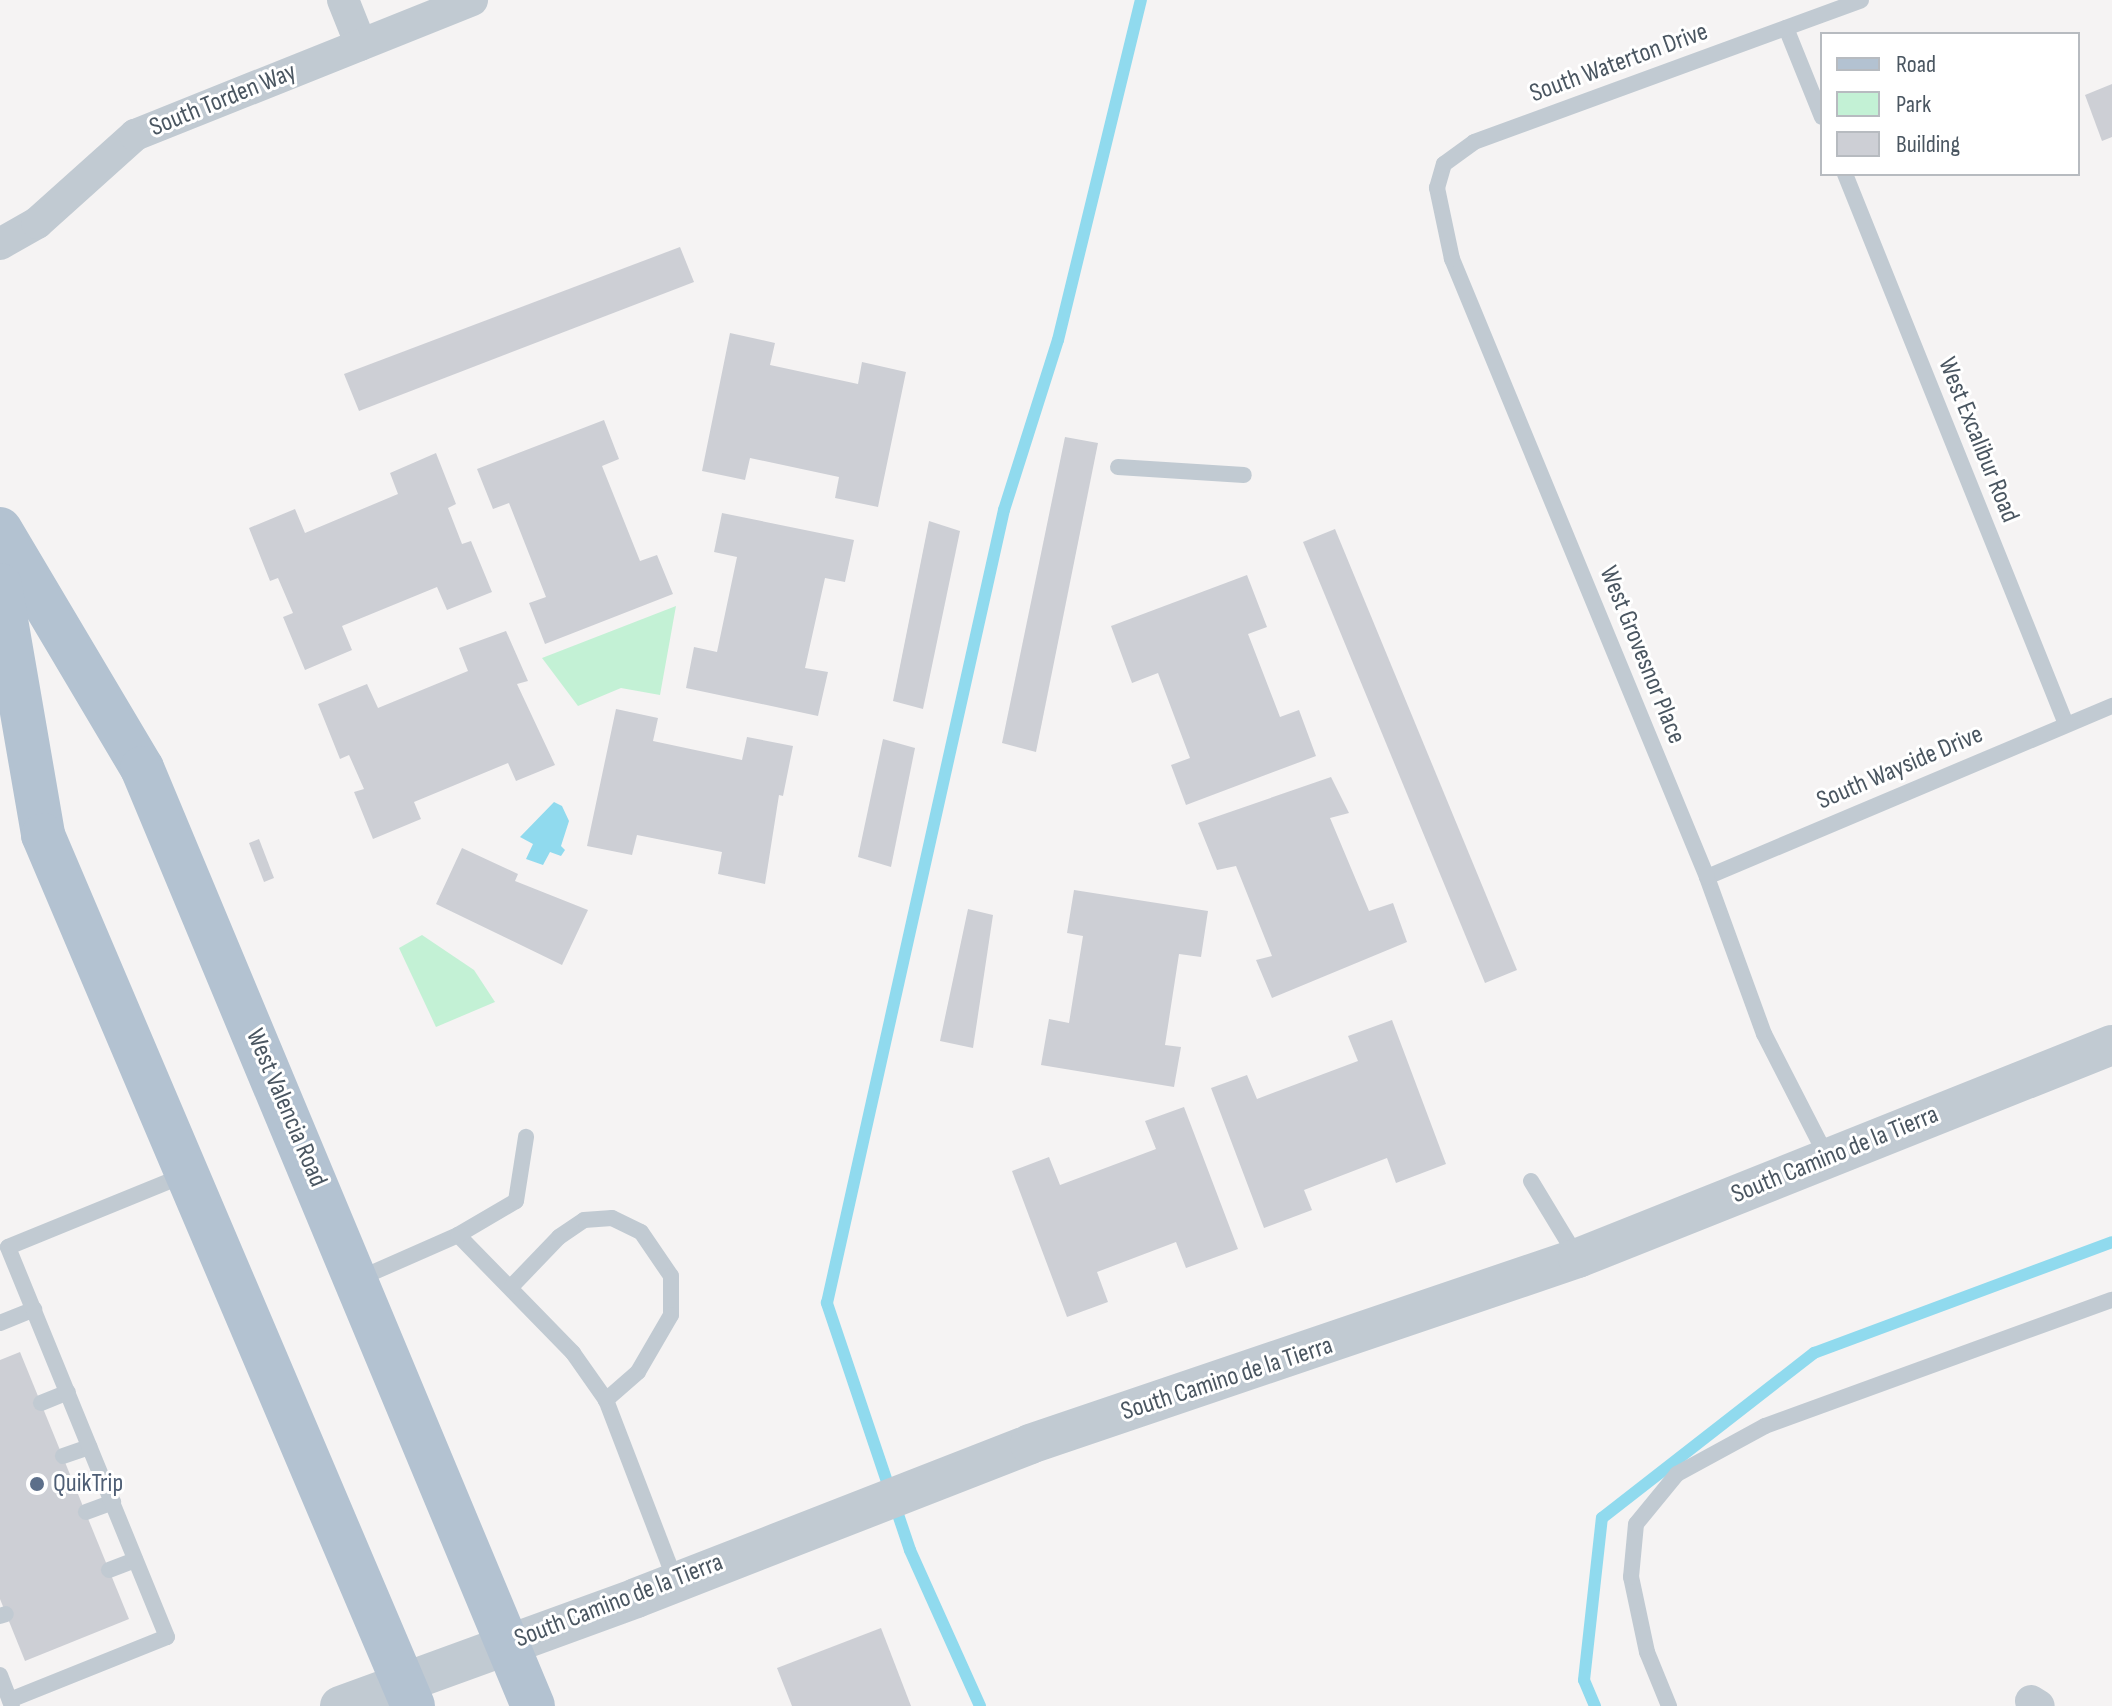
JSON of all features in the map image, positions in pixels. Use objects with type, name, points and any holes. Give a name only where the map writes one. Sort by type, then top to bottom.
[{"type":"main road","name":"West Valencia Road","points":[[0,529],[142,768],[358,1279],[533,1706]]},
{"type":"main road","points":[[0,585],[43,835],[408,1694]]},
{"type":"street","points":[[343,0],[361,45]]},
{"type":"street","name":"South Torden Way","points":[[0,244],[37,223],[135,135],[472,0]]},
{"type":"street","name":"South Camino de la Tierra","points":[[340,1706],[408,1694],[508,1643],[1030,1444],[1578,1258],[2112,1045]]},
{"type":"lane","name":"South Waterton Drive","points":[[1444,164],[1474,142],[1861,0]]},
{"type":"lane","points":[[1786,28],[1820,112]]},
{"type":"lane","name":"West Grovesnor Place","points":[[1444,164],[1437,188],[1452,259],[1707,877],[1764,1034],[1827,1157]]},
{"type":"lane","name":"West Excalibur Road","points":[[1846,176],[2066,724]]},
{"type":"lane","points":[[1118,467],[1244,475]]},
{"type":"lane","name":"South Wayside Drive","points":[[1707,877],[2112,706]]},
{"type":"lane","points":[[358,1279],[458,1235],[516,1201],[526,1137]]},
{"type":"lane","points":[[0,1675],[11,1703],[167,1637],[8,1247],[188,1174]]},
{"type":"lane","points":[[1531,1181],[1578,1258]]},
{"type":"lane","points":[[512,1286],[559,1237],[584,1220],[612,1218],[641,1232],[671,1276],[671,1315],[638,1372],[606,1400]]},
{"type":"lane","points":[[458,1235],[512,1286],[573,1353],[606,1400],[675,1580]]},
{"type":"lane","points":[[1669,1706],[1647,1652],[1631,1577],[1636,1524],[1677,1474],[1765,1426],[2112,1300]]},
{"type":"lane","points":[[0,1323],[34,1309]]},
{"type":"lane","points":[[41,1403],[68,1392]]},
{"type":"lane","points":[[63,1456],[89,1447]]},
{"type":"lane","points":[[86,1512],[113,1502]]},
{"type":"lane","points":[[109,1570],[135,1560]]},
{"type":"green space","points":[[676,606],[660,695],[621,688],[578,706],[542,658]]},
{"type":"green space","points":[[422,935],[474,970],[495,1002],[436,1027],[399,948]]},
{"type":"water","points":[[554,802],[562,806],[569,821],[561,846],[565,850],[561,856],[550,852],[543,865],[526,859],[533,844],[520,837]]},
{"type":"building","points":[[2112,84],[2112,137],[2102,141],[2085,95]]},
{"type":"building","points":[[680,247],[694,282],[359,411],[344,374]]},
{"type":"building","points":[[730,333],[775,343],[770,365],[858,384],[862,362],[906,372],[878,507],[835,498],[839,477],[750,458],[745,480],[702,471]]},
{"type":"building","points":[[604,420],[619,459],[602,466],[640,561],[657,555],[673,594],[545,644],[529,603],[546,597],[509,503],[493,509],[477,469]]},
{"type":"building","points":[[1065,437],[1098,443],[1036,752],[1002,743]]},
{"type":"building","points":[[436,453],[456,504],[448,508],[462,544],[471,541],[492,592],[447,610],[437,587],[342,626],[352,650],[305,670],[283,617],[293,613],[278,578],[270,581],[249,528],[295,509],[305,533],[398,494],[390,473]]},
{"type":"building","points":[[722,513],[854,540],[845,582],[825,578],[805,668],[828,672],[818,716],[686,688],[694,647],[717,652],[737,557],[714,552]]},
{"type":"building","points":[[929,521],[960,531],[923,709],[893,701]]},
{"type":"building","points":[[1335,529],[1517,970],[1485,983],[1303,542]]},
{"type":"building","points":[[1247,575],[1267,627],[1248,634],[1280,717],[1299,710],[1316,756],[1186,805],[1171,765],[1190,758],[1158,673],[1132,683],[1111,626]]},
{"type":"building","points":[[506,631],[528,681],[517,684],[555,765],[516,781],[508,763],[414,802],[421,819],[373,839],[354,792],[364,789],[349,755],[340,759],[318,704],[367,684],[378,708],[468,671],[459,648]]},
{"type":"building","points":[[616,709],[658,718],[653,741],[742,760],[747,737],[793,746],[783,796],[779,795],[765,884],[718,874],[722,852],[637,835],[632,855],[587,846]]},
{"type":"building","points":[[883,739],[915,748],[891,867],[858,857]]},
{"type":"building","points":[[1331,777],[1349,813],[1330,818],[1369,911],[1393,903],[1407,942],[1272,998],[1256,960],[1272,956],[1236,866],[1217,870],[1198,823]]},
{"type":"building","points":[[259,839],[274,878],[264,882],[249,843]]},
{"type":"building","points":[[462,848],[518,874],[515,881],[588,910],[562,965],[436,904]]},
{"type":"building","points":[[1074,890],[1208,911],[1201,957],[1179,954],[1165,1045],[1181,1047],[1174,1087],[1041,1065],[1049,1019],[1069,1023],[1083,936],[1067,933]]},
{"type":"building","points":[[968,909],[993,915],[973,1048],[940,1041]]},
{"type":"building","points":[[1392,1020],[1446,1164],[1396,1183],[1387,1158],[1304,1190],[1312,1210],[1264,1228],[1211,1088],[1247,1075],[1257,1099],[1358,1061],[1348,1036]]},
{"type":"building","points":[[1184,1107],[1238,1249],[1186,1268],[1176,1242],[1097,1272],[1108,1302],[1067,1317],[1012,1171],[1049,1157],[1060,1185],[1156,1149],[1145,1121]]},
{"type":"building","name":"QuikTrip","points":[[20,1352],[129,1619],[25,1661],[0,1599],[0,1360]]},
{"type":"building","points":[[881,1628],[911,1706],[792,1706],[777,1668]]},
{"type":"waterway","points":[[980,1706],[910,1550],[827,1303],[1004,510],[1058,340],[1141,0]]},
{"type":"waterway","points":[[1595,1706],[1584,1680],[1602,1518],[1814,1353],[2112,1242]]},
{"type":"place","name":"QuikTrip","points":[[37,1484]]}]
